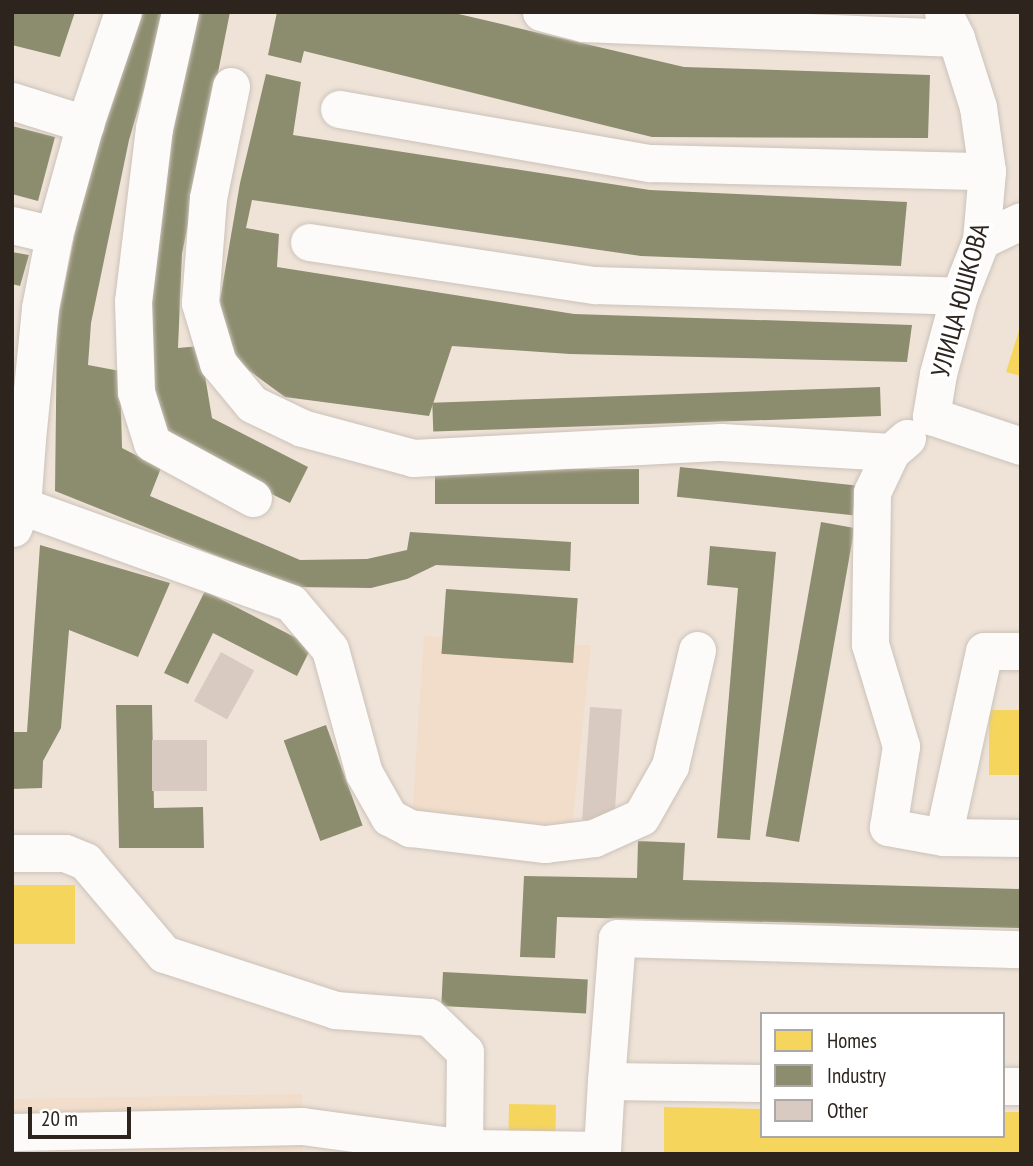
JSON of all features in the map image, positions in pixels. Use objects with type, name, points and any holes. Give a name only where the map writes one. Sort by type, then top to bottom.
[{"type":"street","points":[[123,12],[85,124],[54,235],[26,307],[17,517],[291,604],[330,649],[364,773],[389,817],[410,828],[545,844],[594,838],[641,817],[670,766],[697,650]]},
{"type":"street","points":[[180,12],[154,128],[133,301],[136,392],[152,443],[253,498]]},
{"type":"street","points":[[541,12],[583,23],[950,25]]},
{"type":"street","name":"УЛИЦА ЮШКОВА","points":[[931,416],[938,374],[959,296],[981,240],[987,171],[978,107],[950,25]]},
{"type":"street","points":[[231,86],[208,198],[200,303],[218,363],[253,404],[302,428],[413,458],[721,442],[891,452]]},
{"type":"street","points":[[12,101],[85,124]]},
{"type":"street","points":[[338,109],[650,163],[987,171]]},
{"type":"street","points":[[981,240],[1021,221]]},
{"type":"street","points":[[12,225],[54,235]]},
{"type":"street","points":[[309,242],[595,285],[959,296]]},
{"type":"street","points":[[1021,446],[931,416],[891,452],[872,492],[870,603],[870,644],[901,746],[888,827],[943,837],[1021,838]]},
{"type":"street","points":[[943,837],[984,651],[1021,651]]},
{"type":"street","points":[[12,853],[65,853],[85,861],[164,954],[335,1010],[429,1017],[465,1052],[464,1148]]},
{"type":"street","points":[[12,1132],[302,1126],[464,1148],[602,1152],[617,938],[1021,949]]},
{"type":"street","points":[[606,1081],[760,1083]]},
{"type":"shaded area","points":[[578,599],[574,645],[591,645],[572,829],[412,817],[424,636],[442,637]]},
{"type":"shaded area","points":[[302,1094],[303,1154],[13,1154],[12,1099]]},
{"type":"building: Homes","points":[[1021,327],[1021,376],[1006,372]]},
{"type":"building: Homes","points":[[989,710],[1021,710],[1021,775],[989,775]]},
{"type":"building: Homes","points":[[12,885],[75,885],[75,944],[12,944]]},
{"type":"building: Homes","points":[[509,1104],[556,1105],[555,1140],[508,1139]]},
{"type":"building: Homes","points":[[664,1107],[760,1109],[760,1138],[1005,1138],[1005,1112],[1021,1112],[1021,1154],[664,1154]]},
{"type":"building: Industry","points":[[12,12],[75,12],[60,57],[12,45]]},
{"type":"building: Industry","points":[[137,12],[167,12],[129,140],[91,323],[88,365],[120,371],[122,448],[161,468],[150,496],[300,560],[367,559],[407,550],[410,532],[571,542],[570,571],[436,565],[407,579],[371,588],[295,587],[55,491],[57,322],[94,138]]},
{"type":"building: Industry","points":[[194,12],[230,12],[182,254],[178,348],[200,346],[212,418],[308,467],[290,503],[174,446],[150,406],[152,246]]},
{"type":"building: Industry","points":[[277,12],[450,12],[684,67],[930,75],[928,138],[652,137],[304,51],[301,63],[268,55]]},
{"type":"building: Industry","points":[[266,74],[301,82],[293,135],[650,190],[907,202],[901,266],[641,256],[252,200],[246,228],[279,234],[277,267],[574,314],[912,325],[907,362],[570,354],[452,346],[429,416],[285,397],[224,352],[220,300],[240,183]]},
{"type":"building: Industry","points":[[12,126],[55,137],[38,201],[12,194]]},
{"type":"building: Industry","points":[[12,252],[29,255],[20,286],[12,284]]},
{"type":"building: Industry","points":[[880,387],[881,416],[433,432],[432,403]]},
{"type":"building: Industry","points":[[680,467],[856,486],[853,515],[677,497]]},
{"type":"building: Industry","points":[[435,469],[639,469],[639,504],[435,504]]},
{"type":"building: Industry","points":[[821,522],[854,528],[799,842],[766,836]]},
{"type":"building: Industry","points":[[40,545],[170,583],[138,657],[69,630],[61,728],[43,761],[42,788],[12,789],[12,732],[27,732]]},
{"type":"building: Industry","points":[[710,546],[776,552],[750,840],[717,838],[738,588],[707,585]]},
{"type":"building: Industry","points":[[446,589],[578,598],[573,663],[441,654]]},
{"type":"building: Industry","points":[[205,591],[312,646],[297,676],[213,633],[188,684],[164,673]]},
{"type":"building: Industry","points":[[116,705],[152,705],[154,808],[203,807],[204,848],[119,848]]},
{"type":"building: Industry","points":[[326,725],[363,826],[320,841],[284,740]]},
{"type":"building: Industry","points":[[638,841],[685,843],[683,880],[1021,889],[1021,928],[557,917],[555,958],[520,957],[524,876],[637,878]]},
{"type":"building: Industry","points":[[443,972],[588,980],[586,1014],[441,1006]]},
{"type":"building: Other","points":[[221,652],[254,670],[227,719],[194,701]]},
{"type":"building: Other","points":[[590,707],[622,709],[614,822],[582,820]]},
{"type":"building: Other","points":[[152,740],[207,740],[207,791],[152,791]]}]
